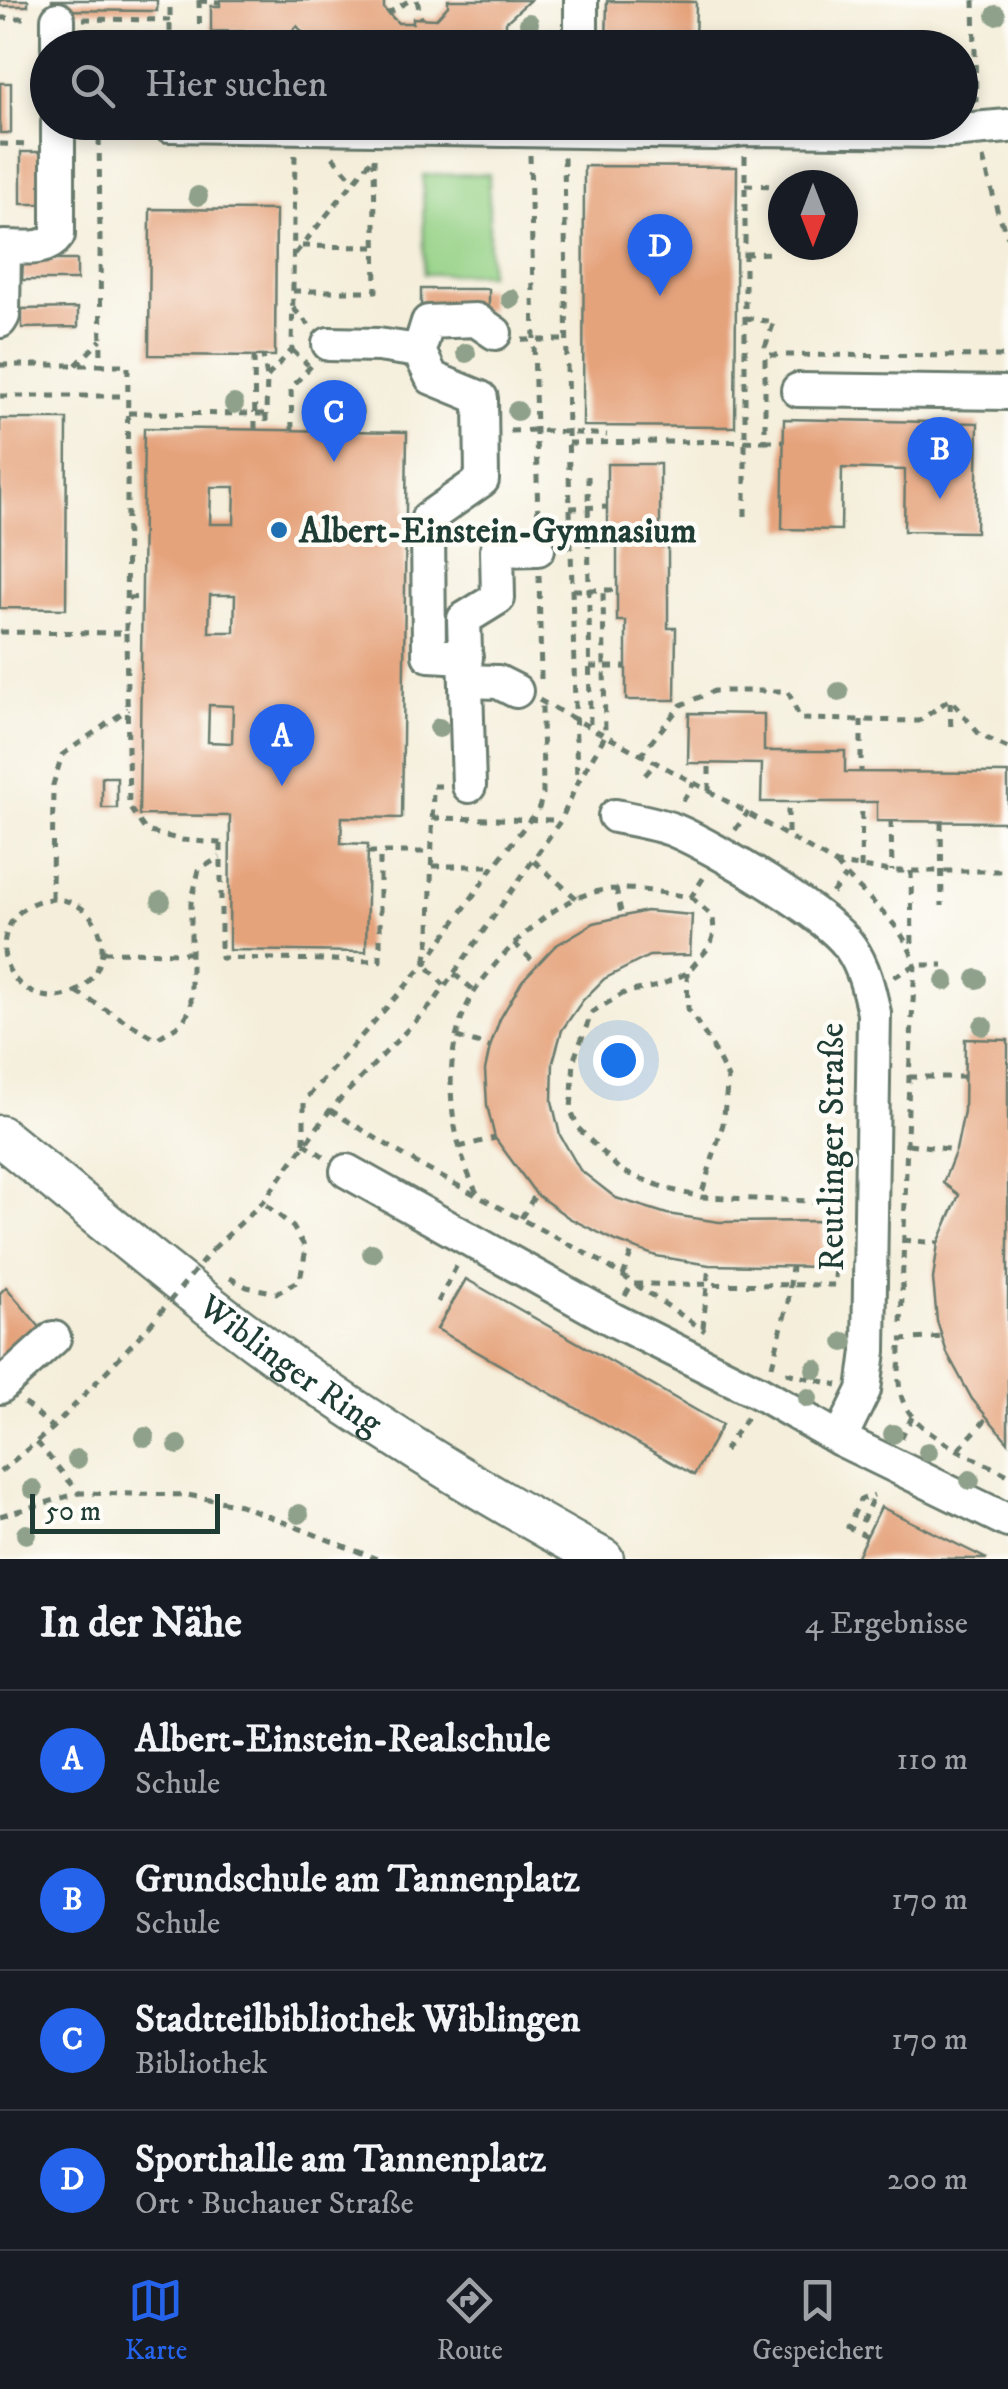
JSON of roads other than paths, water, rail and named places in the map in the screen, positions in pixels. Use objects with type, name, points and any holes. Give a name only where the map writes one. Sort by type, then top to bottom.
[{"type":"main road","name":"Wiblinger Ring","points":[[0,1136],[231,1323],[370,1420],[602,1559]]},
{"type":"street","points":[[581,0],[581,30]]},
{"type":"street","points":[[978,129],[1008,126]]},
{"type":"street","points":[[0,322],[4,247],[45,247],[58,235],[58,140]]},
{"type":"street","points":[[508,336],[476,320],[428,322],[419,351],[432,378],[481,398],[482,480],[428,518],[429,655],[529,696]]},
{"type":"street","points":[[320,356],[378,345],[419,351]]},
{"type":"street","points":[[798,390],[1008,393]]},
{"type":"street","points":[[469,786],[464,619],[498,598],[497,550],[538,549]]},
{"type":"street","name":"Reutlinger Straße","points":[[615,816],[674,830],[761,878],[828,924],[848,944],[862,969],[874,1013],[869,1351],[864,1390],[840,1438]]},
{"type":"street","points":[[347,1171],[612,1319],[1008,1521]]},
{"type":"street","points":[[0,1387],[54,1338]]},
{"type":"place","name":"Sporthalle am Tannenplatz","points":[[660,296]]},
{"type":"place","name":"Stadtteilbibliothek Wiblingen","points":[[334,462]]},
{"type":"place","name":"Grundschule am Tannenplatz","points":[[940,499]]},
{"type":"place","name":"Albert-Einstein-Gymnasium","points":[[279,530]]},
{"type":"place","name":"Albert-Einstein-Realschule","points":[[282,786]]}]
